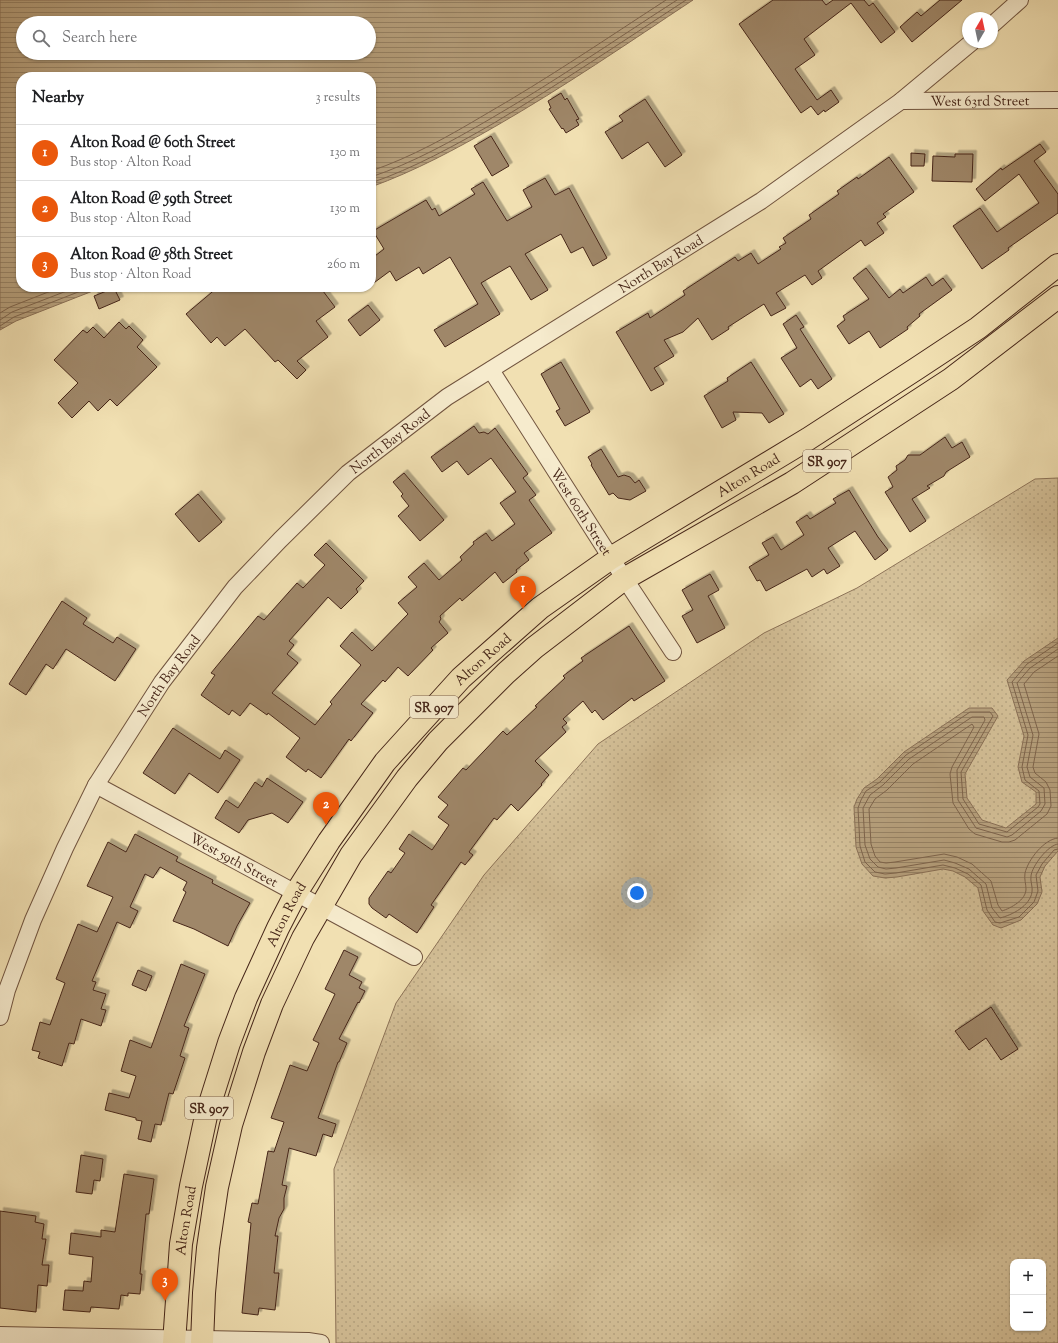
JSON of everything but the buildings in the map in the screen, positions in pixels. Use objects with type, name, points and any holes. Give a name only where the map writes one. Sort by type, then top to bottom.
[{"type":"main road","name":"Alton Road","points":[[174,1341],[181,1244],[191,1186],[206,1116],[229,1043],[246,998],[278,928],[296,893],[329,841],[385,762],[461,678],[540,608],[611,558],[808,439],[978,328],[1058,265]]},
{"type":"main road","name":"Alton Road","points":[[202,1341],[208,1248],[218,1187],[231,1125],[254,1052],[272,1004],[303,938],[351,855],[407,778],[438,741],[479,698],[511,668],[534,648],[624,579],[792,483],[951,379],[1058,297]]},
{"type":"street","points":[[998,20],[1020,0]]},
{"type":"street","name":"North Bay Road","points":[[0,1017],[7,990],[34,920],[65,848],[96,785],[162,682],[235,587],[280,540],[348,473],[447,397],[760,202],[901,101],[965,48]]},
{"type":"street","name":"West 63rd Street","points":[[901,101],[1058,100]]},
{"type":"street","name":"West 60th Street","points":[[491,370],[624,579],[673,652]]},
{"type":"street","name":"West 59th Street","points":[[96,785],[414,957]]},
{"type":"street","points":[[0,1335],[174,1341],[308,1341],[321,1343]]},
{"type":"shaded area","points":[[1058,478],[1058,1343],[336,1343],[334,1169],[396,1003],[484,875],[598,744],[764,633],[857,588],[1035,479]]},
{"type":"water","points":[[0,0],[693,0],[571,80],[496,126],[435,159],[376,185],[376,72],[16,72],[16,292],[90,292],[16,321],[0,330]]},
{"type":"water","points":[[1058,638],[1058,851],[1045,866],[1040,877],[1042,892],[1037,904],[1021,920],[1001,928],[993,925],[983,911],[978,888],[965,877],[953,871],[943,869],[885,878],[873,876],[862,864],[856,847],[854,807],[857,799],[864,788],[877,779],[904,752],[969,708],[992,708],[998,716],[965,774],[967,798],[982,820],[1006,828],[1036,804],[1036,792],[1022,782],[1018,767],[1024,736],[1007,680],[1024,661]]},
{"type":"place","name":"Alton Road @ 60th Street","points":[[523,609]]},
{"type":"place","name":"Alton Road @ 59th Street","points":[[326,825]]},
{"type":"place","name":"Alton Road @ 58th Street","points":[[165,1301]]}]
